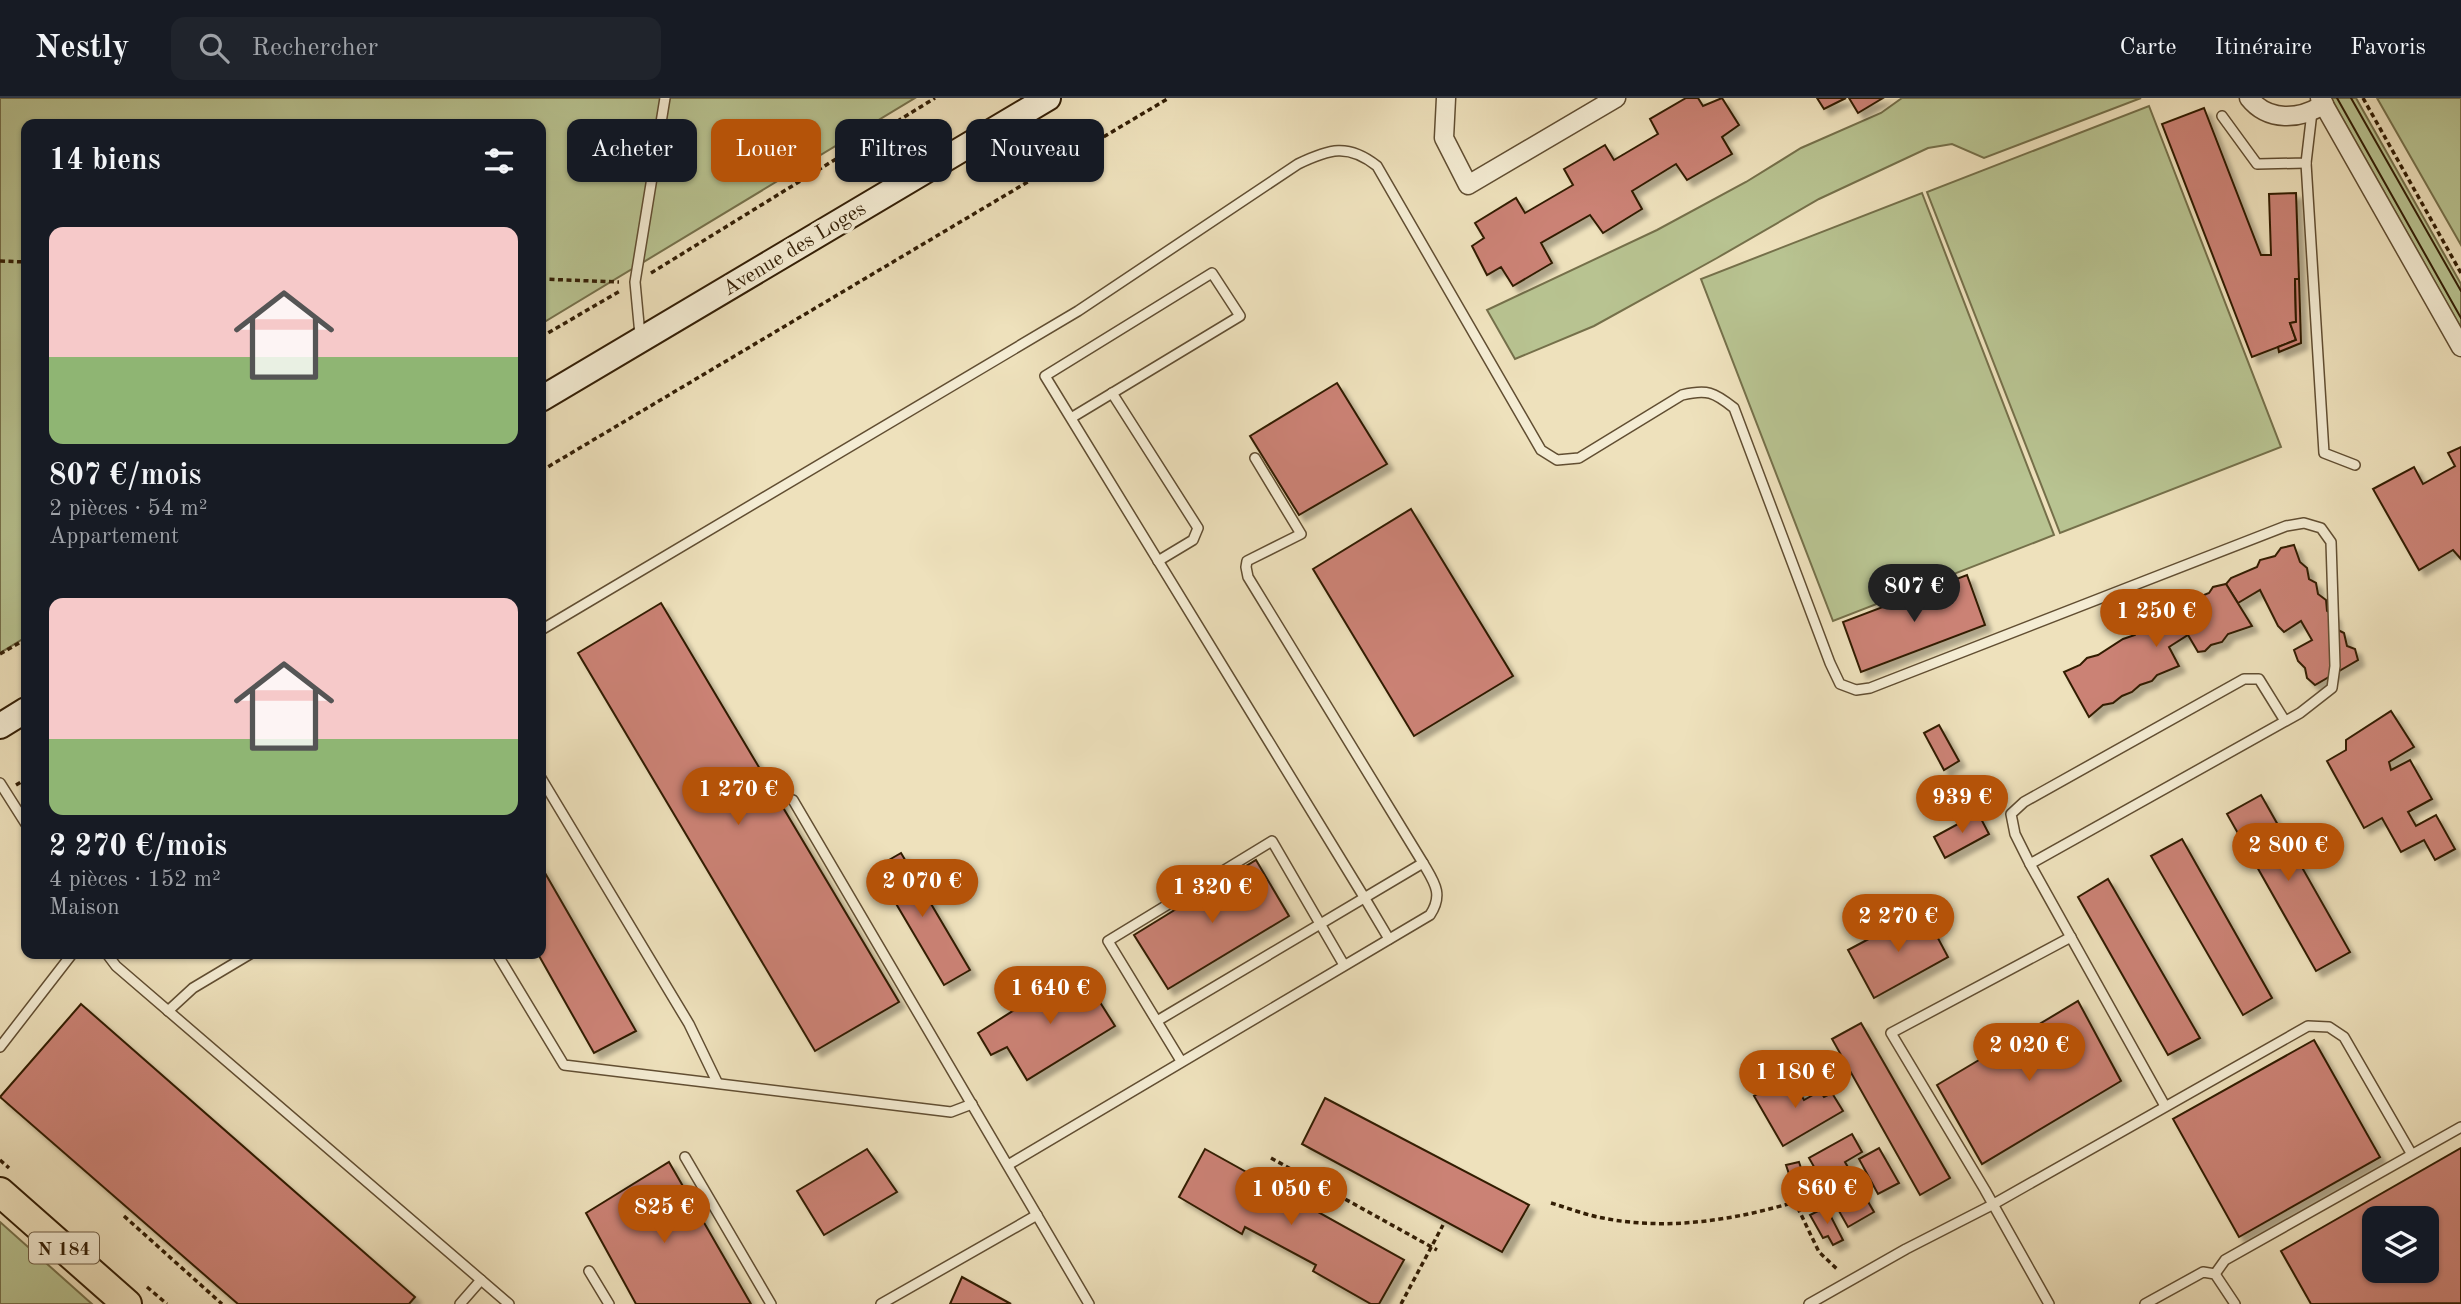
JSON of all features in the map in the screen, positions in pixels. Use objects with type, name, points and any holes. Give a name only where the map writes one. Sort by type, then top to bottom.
[{"type":"main road","name":"Avenue des Loges","points":[[546,396],[1048,98]]},
{"type":"main road","points":[[0,726],[21,713]]},
{"type":"main road","name":"N 184","points":[[0,1192],[127,1304]]},
{"type":"street","points":[[1446,98],[1444,138],[1468,185],[1616,98]]},
{"type":"street","points":[[2250,99],[2258,109],[2274,116],[2292,116],[2319,105],[2461,346]]},
{"type":"lane","points":[[641,339],[635,282],[664,98]]},
{"type":"lane","points":[[2319,105],[2306,163],[2324,453],[2356,465]]},
{"type":"lane","points":[[2222,116],[2257,164],[2306,163]]},
{"type":"lane","points":[[546,627],[1078,310],[1298,164],[1321,153],[1343,149],[1364,156],[1377,166],[1541,450],[1557,460],[1579,458],[1682,395],[1702,390],[1718,396],[1734,408],[1840,684],[1856,690],[1870,688],[2286,526],[2304,523],[2321,528],[2331,542],[2335,666],[2332,688],[2300,713],[2030,864]]},
{"type":"lane","points":[[1071,418],[1240,316],[1212,273],[1045,376],[1389,939]]},
{"type":"lane","points":[[1112,393],[1198,528],[1193,540],[1158,561]]},
{"type":"lane","points":[[1008,1165],[1430,915],[1438,904],[1436,886],[1423,863],[1248,577],[1247,561],[1301,534],[1255,458]]},
{"type":"lane","points":[[2165,1106],[2030,864],[2015,834],[2011,814],[2024,802],[2244,679],[2259,679],[2285,721]]},
{"type":"lane","points":[[0,783],[21,816]]},
{"type":"lane","points":[[546,786],[690,1024],[718,1082]]},
{"type":"lane","points":[[793,800],[1089,1304]]},
{"type":"lane","points":[[1181,1061],[1108,941],[1272,841],[1344,965]]},
{"type":"lane","points":[[1157,1021],[1423,863]]},
{"type":"lane","points":[[2049,1304],[1891,1033],[2071,937]]},
{"type":"lane","points":[[0,1047],[68,959]]},
{"type":"lane","points":[[111,959],[509,1304]]},
{"type":"lane","points":[[168,1011],[193,988],[242,959]]},
{"type":"lane","points":[[500,959],[564,1065],[951,1112],[972,1104]]},
{"type":"lane","points":[[1808,1304],[1992,1205],[2308,1026],[2329,1027],[2344,1037],[2411,1153]]},
{"type":"lane","points":[[2215,1274],[2225,1260],[2461,1126]]},
{"type":"lane","points":[[685,1157],[771,1304]]},
{"type":"lane","points":[[881,1304],[1037,1215]]},
{"type":"lane","points":[[589,1271],[609,1304]]},
{"type":"lane","points":[[2145,1304],[2203,1272],[2215,1274],[2235,1304]]},
{"type":"lane","points":[[460,1304],[481,1280]]},
{"type":"path","points":[[546,334],[935,98]]},
{"type":"path","points":[[546,468],[1169,98]]},
{"type":"path","points":[[2363,98],[2461,273]]},
{"type":"path","points":[[0,261],[21,262]]},
{"type":"path","points":[[546,279],[635,282]]},
{"type":"path","points":[[0,654],[21,642]]},
{"type":"path","points":[[1272,1158],[1437,1250]]},
{"type":"path","points":[[1551,1203],[1604,1218],[1651,1223],[1730,1219],[1795,1202],[1819,1252],[1849,1281]]},
{"type":"path","points":[[124,1216],[222,1304]]},
{"type":"path","points":[[1401,1304],[1443,1225]]},
{"type":"green space","points":[[0,98],[915,98],[880,119],[835,119],[835,146],[821,155],[821,119],[711,119],[711,182],[776,182],[546,321],[546,119],[21,119],[21,640],[0,653]]},
{"type":"green space","points":[[1902,98],[2141,98],[1984,158],[1952,144],[1928,148],[1819,199],[1594,326],[1515,359],[1487,310],[1657,230],[1746,182],[1801,148],[1881,113]]},
{"type":"green space","points":[[2331,98],[2356,98],[2461,284],[2461,328]]},
{"type":"green space","points":[[2377,98],[2461,98],[2461,245]]},
{"type":"green space","points":[[2149,106],[2281,447],[2060,533],[1927,192]]},
{"type":"green space","points":[[1922,193],[2054,535],[1833,621],[1701,279]]},
{"type":"green space","points":[[0,1222],[92,1304],[0,1304]]},
{"type":"building","points":[[1686,98],[1698,98],[1703,106],[1722,98],[1739,125],[1722,137],[1732,154],[1687,180],[1676,164],[1632,191],[1642,209],[1603,233],[1590,215],[1541,243],[1552,263],[1513,286],[1501,267],[1487,275],[1472,246],[1484,238],[1475,223],[1516,198],[1525,213],[1573,185],[1564,169],[1605,145],[1614,160],[1658,134],[1650,119]]},
{"type":"building","points":[[1817,98],[1846,98],[1824,109]]},
{"type":"building","points":[[1849,98],[1883,98],[1858,113]]},
{"type":"building","points":[[2204,108],[2261,255],[2271,255],[2269,194],[2296,193],[2299,279],[2295,279],[2296,322],[2290,323],[2296,340],[2252,357],[2162,124]]},
{"type":"building","points":[[2295,279],[2299,279],[2301,343],[2279,352],[2278,347],[2296,340],[2290,323],[2296,322]]},
{"type":"building","points":[[1337,383],[1387,464],[1299,515],[1250,436]]},
{"type":"building","points":[[2461,447],[2461,559],[2453,550],[2419,570],[2373,489],[2414,467],[2423,484],[2455,466],[2448,453]]},
{"type":"building","points":[[1411,509],[1513,676],[1414,736],[1313,569]]},
{"type":"building","points":[[2294,545],[2300,562],[2307,568],[2309,579],[2316,583],[2318,594],[2326,600],[2327,611],[2334,615],[2336,629],[2344,633],[2347,646],[2355,649],[2358,660],[2315,685],[2307,678],[2305,668],[2298,661],[2294,650],[2312,640],[2301,621],[2284,632],[2278,626],[2260,590],[2238,603],[2226,584],[2231,578],[2257,567],[2260,560],[2275,556],[2281,548]]},
{"type":"building","points":[[1967,575],[1985,625],[1861,672],[1843,622]]},
{"type":"building","points":[[2226,584],[2252,626],[2228,634],[2222,642],[2198,652],[2188,635],[2169,647],[2179,666],[2157,675],[2152,681],[2140,685],[2113,703],[2103,705],[2089,717],[2064,672],[2135,635],[2140,628],[2153,624],[2161,617],[2170,616],[2176,609],[2209,593],[2213,587]]},
{"type":"building","points":[[661,603],[899,1002],[815,1051],[578,653]]},
{"type":"building","points":[[2391,711],[2414,747],[2389,762],[2391,770],[2410,760],[2432,799],[2408,812],[2416,826],[2436,815],[2455,849],[2435,860],[2424,840],[2401,852],[2382,818],[2364,828],[2327,761],[2346,750],[2346,740]]},
{"type":"building","points":[[1939,725],[1959,761],[1944,770],[1924,733]]},
{"type":"building","points":[[2261,795],[2350,952],[2316,971],[2227,814]]},
{"type":"building","points":[[1978,813],[1989,834],[1945,858],[1934,837]]},
{"type":"building","points":[[2182,839],[2272,998],[2243,1015],[2151,856]]},
{"type":"building","points":[[901,853],[970,970],[944,985],[875,868]]},
{"type":"building","points":[[1256,860],[1289,916],[1168,989],[1134,935]]},
{"type":"building","points":[[546,875],[636,1031],[594,1053],[541,959],[546,959]]},
{"type":"building","points":[[2108,879],[2200,1038],[2168,1055],[2078,897]]},
{"type":"building","points":[[1923,910],[1948,957],[1874,998],[1848,950]]},
{"type":"building","points":[[1079,969],[1115,1026],[1027,1080],[1007,1047],[991,1055],[978,1033]]},
{"type":"building","points":[[2078,1001],[2121,1081],[1982,1164],[1937,1085]]},
{"type":"building","points":[[81,1004],[415,1297],[409,1304],[238,1304],[0,1097]]},
{"type":"building","points":[[1861,1023],[1950,1178],[1920,1195],[1832,1039]]},
{"type":"building","points":[[2314,1040],[2380,1157],[2239,1237],[2173,1119]]},
{"type":"building","points":[[1790,1076],[1804,1100],[1820,1091],[1824,1097],[1832,1093],[1843,1111],[1783,1146],[1754,1096]]},
{"type":"building","points":[[1325,1098],[1529,1205],[1502,1252],[1302,1144]]},
{"type":"building","points":[[1852,1134],[1862,1152],[1845,1162],[1874,1212],[1848,1227],[1809,1158]]},
{"type":"building","points":[[1879,1148],[1899,1183],[1878,1194],[1859,1159]]},
{"type":"building","points":[[2461,1148],[2461,1303],[2311,1304],[2281,1251]]},
{"type":"building","points":[[867,1149],[897,1192],[824,1235],[797,1191]]},
{"type":"building","points":[[1205,1149],[1404,1260],[1379,1304],[1371,1304],[1313,1271],[1316,1265],[1245,1227],[1242,1234],[1179,1197]]},
{"type":"building","points":[[669,1162],[751,1304],[636,1304],[586,1213]]},
{"type":"building","points":[[1799,1162],[1803,1174],[1790,1177],[1786,1165]]},
{"type":"building","points":[[1826,1207],[1843,1240],[1833,1245],[1828,1236],[1823,1238],[1810,1215]]},
{"type":"building","points":[[962,1277],[1011,1304],[950,1304]]},
{"type":"tram line","points":[[2337,98],[2461,318]]},
{"type":"tram line","points":[[2351,98],[2461,291]]}]
